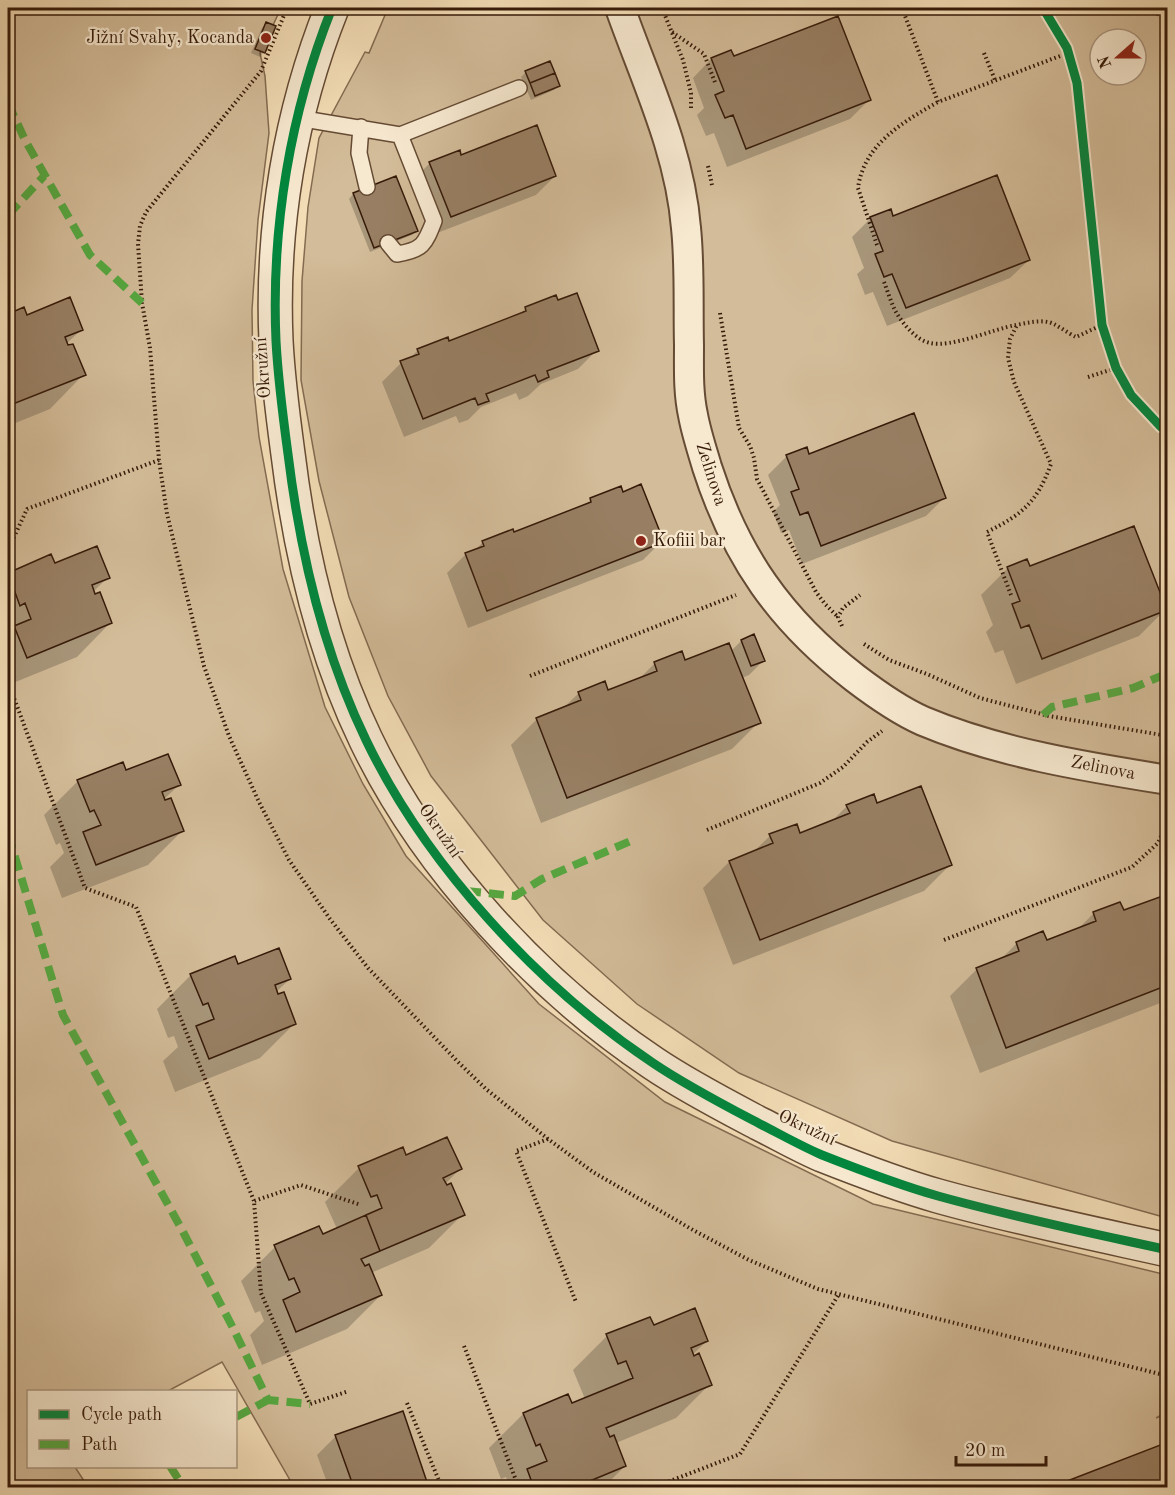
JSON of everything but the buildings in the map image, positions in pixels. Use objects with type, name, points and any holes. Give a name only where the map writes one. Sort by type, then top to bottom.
[{"type":"street","name":"Okružní","points":[[332,8],[314,57],[298,118],[281,200],[276,292],[279,385],[290,475],[309,577],[336,666],[364,737],[393,792],[463,891],[526,958],[581,1009],[652,1063],[718,1102],[819,1154],[935,1196],[1167,1250]]},
{"type":"street","name":"Zelinova","points":[[620,8],[668,137],[684,206],[687,240],[689,388],[693,416],[721,508],[735,540],[765,589],[839,666],[876,693],[921,720],[1001,747],[1167,780]]},
{"type":"lane","points":[[298,118],[400,135],[519,88]]},
{"type":"lane","points":[[361,127],[359,153],[367,188]]},
{"type":"lane","points":[[388,243],[397,254],[410,252],[425,243],[434,221],[400,135]]},
{"type":"path","points":[[662,8],[683,60],[691,93],[690,107],[693,118]]},
{"type":"path","points":[[902,8],[938,102]]},
{"type":"path","points":[[1145,8],[1167,19]]},
{"type":"path","points":[[1158,14],[1167,13]]},
{"type":"path","points":[[672,32],[704,54],[716,85]]},
{"type":"path","points":[[877,244],[858,188],[869,154],[901,123],[938,102],[1067,50],[1071,63]]},
{"type":"path","points":[[984,53],[995,80]]},
{"type":"path","points":[[707,163],[711,174],[711,194]]},
{"type":"path","points":[[884,282],[896,312],[904,324],[917,337],[928,343],[942,344],[1036,321],[1052,322],[1076,338],[1102,325]]},
{"type":"path","points":[[719,305],[739,428],[750,446],[757,479],[816,592],[838,616],[842,627],[848,632]]},
{"type":"path","points":[[1101,313],[1106,336]]},
{"type":"path","points":[[1011,595],[987,532],[1012,519],[1034,500],[1051,464],[1012,374],[1008,358],[1010,339],[1017,325]]},
{"type":"path","points":[[1088,377],[1118,373],[1113,357]]},
{"type":"path","points":[[8,550],[27,509],[159,460]]},
{"type":"path","points":[[530,676],[735,595],[746,595]]},
{"type":"path","points":[[838,616],[843,608],[860,595]]},
{"type":"path","points":[[863,644],[889,660],[980,698],[1048,716],[1167,736]]},
{"type":"path","points":[[8,682],[85,888],[136,907],[254,1201],[261,1293],[310,1404],[346,1392]]},
{"type":"path","points":[[707,830],[820,783],[843,767],[882,730],[890,728]]},
{"type":"path","points":[[944,940],[1132,867],[1158,843],[1167,820]]},
{"type":"path","points":[[548,1139],[516,1152],[576,1302]]},
{"type":"path","points":[[254,1201],[301,1185],[361,1205]]},
{"type":"path","points":[[652,1488],[740,1454],[839,1294]]},
{"type":"path","points":[[464,1346],[519,1488]]},
{"type":"path","points":[[407,1403],[442,1488]]},
{"type":"shaded area","points":[[8,8],[281,8],[260,53],[265,76],[269,133],[258,220],[252,310],[253,381],[259,437],[283,569],[325,707],[363,784],[406,856],[539,1004],[665,1102],[873,1204],[1167,1275],[1167,1412],[1156,1418],[1167,1414],[1167,1487],[294,1487],[222,1362],[170,1390],[27,1390],[27,1468],[76,1468],[88,1487],[8,1487]]},
{"type":"shaded area","points":[[388,8],[1167,8],[1167,1218],[892,1141],[739,1073],[637,1004],[543,920],[431,776],[388,696],[349,597],[319,481],[301,380],[302,281],[308,207],[319,138],[365,52],[369,53]]},
{"type":"marked path","points":[[8,103],[25,140],[90,255],[142,303]]},
{"type":"marked path","points":[[8,215],[44,176]]},
{"type":"marked path","points":[[1043,715],[1052,707],[1133,688],[1168,673]]},
{"type":"marked path","points":[[8,834],[63,1015],[181,1228],[268,1400],[310,1404]]},
{"type":"marked path","points":[[466,891],[515,896],[542,879],[633,840]]},
{"type":"marked path","points":[[237,1416],[268,1400]]},
{"type":"marked path","points":[[171,1468],[184,1488]]},
{"type":"cycle path","points":[[332,8],[305,88],[286,172],[280,214],[275,299],[279,384],[299,528],[315,600],[337,672],[366,740],[391,787],[420,832],[453,877],[527,960],[568,998],[610,1032],[679,1080],[814,1151],[865,1172],[938,1196],[995,1211],[1168,1250]]},
{"type":"cycle path","points":[[1043,8],[1067,48],[1077,83],[1102,325],[1116,368],[1131,395],[1161,427],[1168,429]]},
{"type":"place","name":"Jižní Svahy, Kocanda","points":[[266,38]]},
{"type":"place","name":"Kofiii bar","points":[[641,541]]}]
